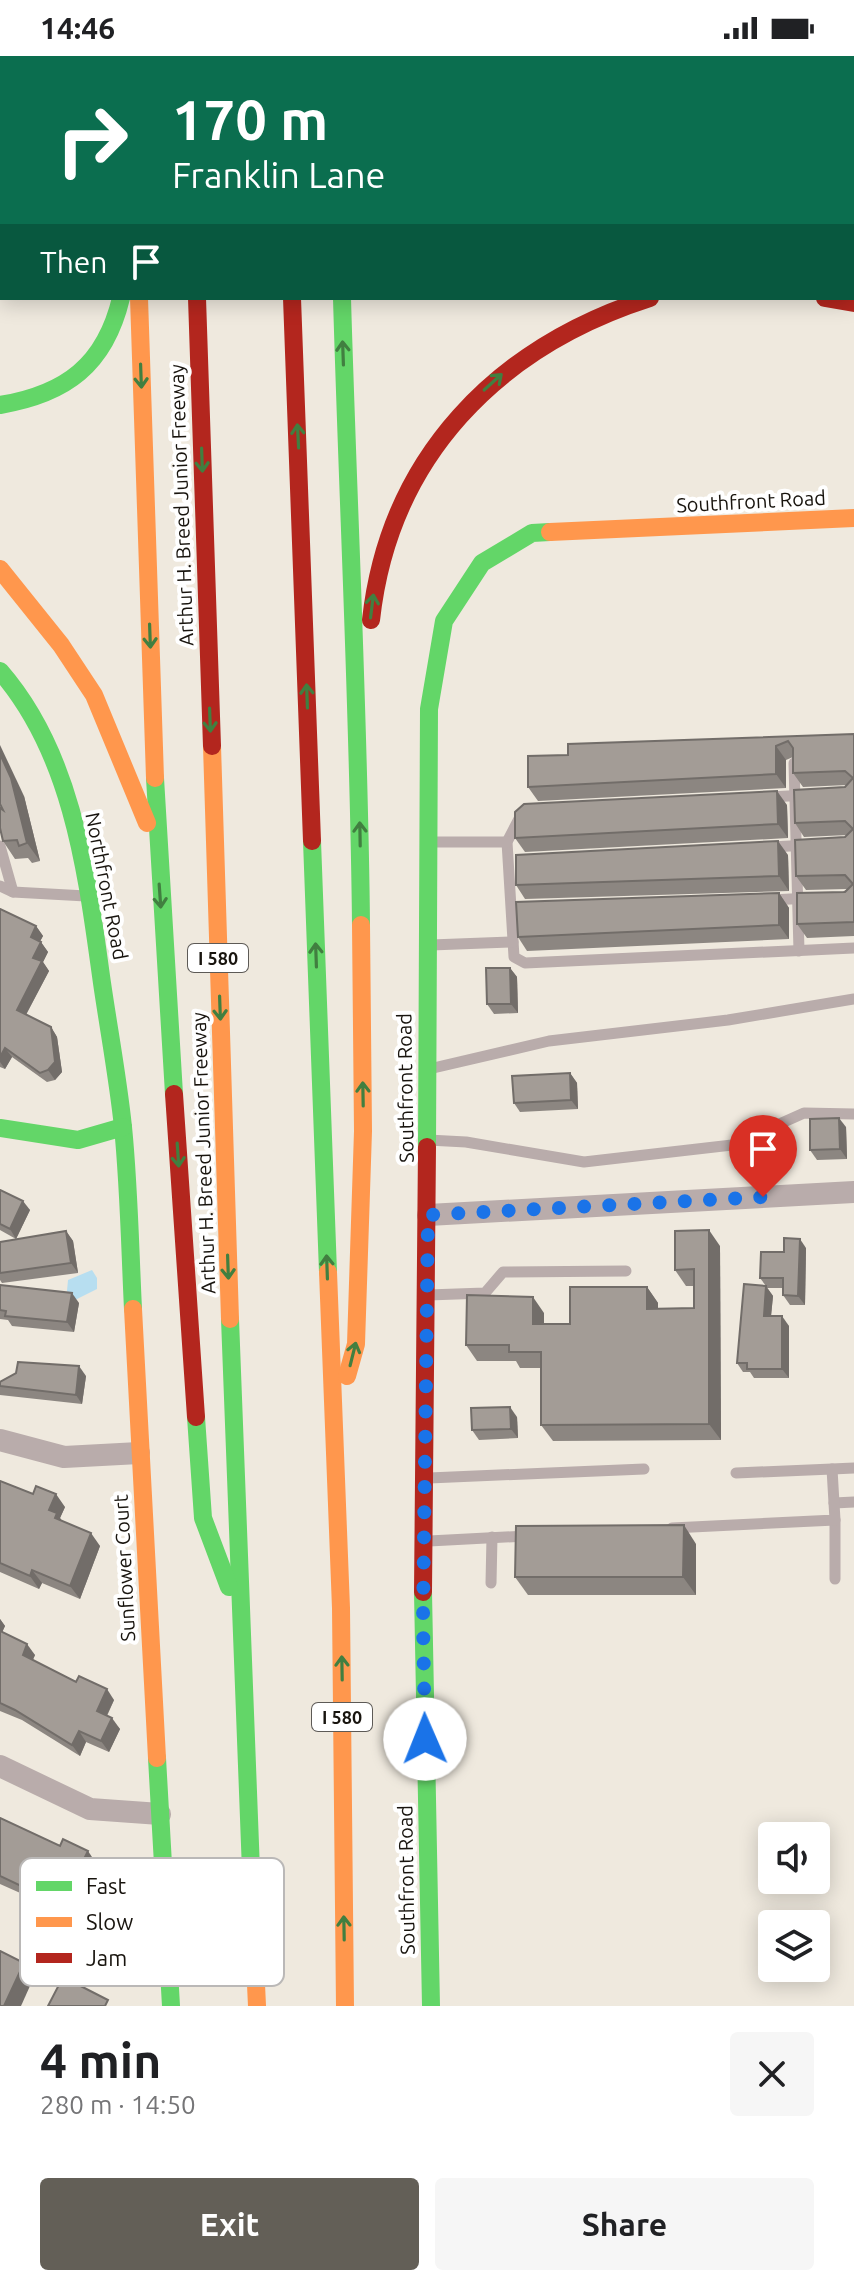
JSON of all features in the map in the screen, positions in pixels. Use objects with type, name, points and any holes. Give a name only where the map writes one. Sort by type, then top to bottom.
[{"type":"main road","points":[[0,405],[30,402],[61,389],[95,361],[117,322],[121,300]]},
{"type":"main road","points":[[139,300],[157,848],[203,1518],[240,1617]]},
{"type":"main road","name":"Arthur H. Breed Junior Freeway","points":[[197,300],[251,1858]]},
{"type":"main road","name":"I 580","points":[[292,300],[341,1608],[345,2006]]},
{"type":"main road","points":[[333,1429],[356,1344],[363,1131],[359,711],[352,650],[342,300]]},
{"type":"main road","points":[[359,711],[377,570],[401,502],[448,429],[492,380],[555,335],[618,305],[641,300]]},
{"type":"main road","name":"Southfront Road","points":[[431,2006],[424,1541],[428,1215],[426,945],[430,842],[429,709],[444,621],[482,563],[532,533],[854,518]]},
{"type":"main road","points":[[0,569],[61,645],[94,695],[157,848]]},
{"type":"main road","name":"Northfront Road","points":[[0,671],[21,695],[48,744],[68,800],[90,896],[123,1127]]},
{"type":"main road","points":[[0,1128],[78,1140],[123,1127]]},
{"type":"main road","name":"Sunflower Court","points":[[123,1127],[163,1858]]},
{"type":"main road","name":"Sunflower Court","points":[[170,1986],[171,2006]]},
{"type":"main road","name":"Arthur H. Breed Junior Freeway","points":[[256,1986],[257,2006]]},
{"type":"street","points":[[428,1215],[854,1192]]},
{"type":"street","points":[[0,1440],[64,1457],[139,1453]]},
{"type":"street","points":[[0,1766],[90,1809],[160,1814]]},
{"type":"lane","points":[[794,763],[799,951]]},
{"type":"lane","points":[[748,798],[824,794]]},
{"type":"lane","points":[[532,810],[521,815],[507,842],[514,957],[525,963],[854,948]]},
{"type":"lane","points":[[430,842],[507,842]]},
{"type":"lane","points":[[750,848],[825,845]]},
{"type":"lane","points":[[0,846],[13,892]]},
{"type":"lane","points":[[508,861],[523,860]]},
{"type":"lane","points":[[0,886],[13,892],[90,896]]},
{"type":"lane","points":[[750,900],[826,898]]},
{"type":"lane","points":[[511,908],[527,907]]},
{"type":"lane","points":[[426,945],[513,942]]},
{"type":"lane","points":[[427,1069],[549,1041],[728,1020],[854,999]]},
{"type":"lane","points":[[428,1140],[466,1142],[584,1162],[732,1145],[804,1113],[854,1114]]},
{"type":"lane","points":[[427,1295],[485,1293],[503,1272],[626,1271]]},
{"type":"lane","points":[[736,1473],[854,1468]]},
{"type":"lane","points":[[425,1478],[644,1469]]},
{"type":"lane","points":[[832,1469],[835,1579]]},
{"type":"lane","points":[[834,1503],[854,1502]]},
{"type":"lane","points":[[663,1529],[835,1520]]},
{"type":"lane","points":[[424,1541],[539,1535]]},
{"type":"lane","points":[[491,1583],[492,1537]]},
{"type":"water","points":[[92,1270],[97,1278],[97,1289],[75,1300],[67,1291],[68,1280]]},
{"type":"building","points":[[854,734],[854,922],[797,924],[797,893],[845,892],[853,884],[845,875],[796,876],[795,840],[845,837],[853,829],[845,821],[795,823],[794,790],[845,787],[853,778],[845,771],[793,773],[793,748],[788,741],[776,746],[776,774],[528,787],[528,756],[568,755],[568,744]]},
{"type":"building","points":[[0,754],[11,778],[27,843],[19,846],[17,840],[3,841],[0,828],[0,808],[3,810],[0,804]]},
{"type":"building","points":[[777,791],[778,824],[515,838],[515,812],[524,804]]},
{"type":"building","points":[[778,841],[779,876],[516,885],[516,855]]},
{"type":"building","points":[[779,893],[779,925],[518,937],[516,902]]},
{"type":"building","points":[[0,909],[36,926],[31,937],[41,942],[33,958],[42,961],[17,1010],[51,1027],[55,1062],[40,1073],[5,1048],[0,1057]]},
{"type":"building","points":[[486,968],[510,968],[511,1004],[487,1004]]},
{"type":"building","points":[[570,1073],[571,1100],[514,1103],[512,1076]]},
{"type":"building","points":[[839,1118],[840,1149],[810,1150],[810,1119]]},
{"type":"building","points":[[0,1190],[23,1201],[10,1229],[0,1224]]},
{"type":"building","points":[[709,1230],[709,1424],[541,1425],[541,1352],[509,1352],[509,1345],[466,1345],[467,1295],[533,1297],[533,1324],[570,1324],[570,1287],[647,1287],[647,1309],[694,1308],[694,1269],[675,1270],[675,1231]]},
{"type":"building","points":[[66,1231],[71,1263],[0,1273],[0,1242]]},
{"type":"building","points":[[784,1238],[800,1239],[798,1296],[783,1295],[783,1278],[760,1278],[761,1252],[784,1252]]},
{"type":"building","points":[[744,1284],[766,1286],[764,1316],[782,1316],[782,1369],[747,1369],[747,1363],[737,1363]]},
{"type":"building","points":[[0,1285],[72,1293],[67,1322],[5,1316],[6,1311],[0,1310]]},
{"type":"building","points":[[18,1362],[79,1366],[76,1395],[0,1386],[0,1382],[16,1373]]},
{"type":"building","points":[[510,1407],[511,1429],[472,1430],[471,1408]]},
{"type":"building","points":[[0,1481],[33,1494],[36,1486],[56,1494],[49,1510],[57,1513],[55,1518],[91,1533],[70,1586],[32,1570],[30,1576],[0,1563]]},
{"type":"building","points":[[684,1525],[683,1577],[515,1577],[516,1526]]},
{"type":"building","points":[[0,1631],[27,1644],[23,1655],[76,1682],[79,1676],[107,1689],[97,1711],[112,1718],[101,1741],[79,1731],[72,1745],[0,1703]]},
{"type":"building","points":[[0,1818],[60,1846],[63,1839],[88,1851],[84,1858],[20,1858],[20,1885],[0,1876]]},
{"type":"building","points":[[0,1951],[20,1961],[20,1972],[4,2006],[0,2006]]},
{"type":"building","points":[[58,1986],[81,1986],[108,2000],[105,2006],[48,2006]]},
{"type":"traffic: fast","points":[[0,405],[44,393],[79,372],[105,341],[120,300]]},
{"type":"traffic: fast","points":[[342,300],[361,925]]},
{"type":"traffic: fast","points":[[427,1147],[429,709],[444,621],[482,563],[532,533],[550,532]]},
{"type":"traffic: fast","points":[[0,671],[25,704],[45,741],[61,779],[83,860],[123,1127],[133,1309]]},
{"type":"traffic: fast","points":[[155,778],[174,1094]]},
{"type":"traffic: fast","points":[[312,841],[328,1272]]},
{"type":"traffic: fast","points":[[0,1128],[78,1140],[123,1127]]},
{"type":"traffic: fast","points":[[230,1319],[251,1858]]},
{"type":"traffic: fast","points":[[196,1417],[203,1518],[229,1587]]},
{"type":"traffic: fast","points":[[423,1592],[431,2006]]},
{"type":"traffic: fast","points":[[157,1758],[163,1858]]},
{"type":"traffic: fast","points":[[170,1986],[171,2006]]},
{"type":"traffic: slow","points":[[139,300],[155,778]]},
{"type":"traffic: slow","points":[[550,532],[854,518]]},
{"type":"traffic: slow","points":[[0,569],[61,645],[94,695],[147,823]]},
{"type":"traffic: slow","points":[[212,746],[230,1319]]},
{"type":"traffic: slow","points":[[347,1376],[356,1344],[363,1131],[361,925]]},
{"type":"traffic: slow","points":[[328,1272],[341,1608],[345,2006]]},
{"type":"traffic: slow","points":[[133,1309],[157,1758]]},
{"type":"traffic: slow","points":[[256,1986],[257,2006]]},
{"type":"traffic: jam","points":[[197,300],[212,746]]},
{"type":"traffic: jam","points":[[292,300],[312,841]]},
{"type":"traffic: jam","points":[[371,620],[382,561],[401,508],[427,459],[460,416],[499,378],[544,346],[595,319],[645,300]]},
{"type":"traffic: jam","points":[[837,300],[854,303]]},
{"type":"traffic: jam","points":[[174,1094],[196,1417]]},
{"type":"traffic: jam","points":[[423,1592],[427,1147]]},
{"type":"route","points":[[425,1739],[423,1620],[428,1215],[763,1197]]}]
